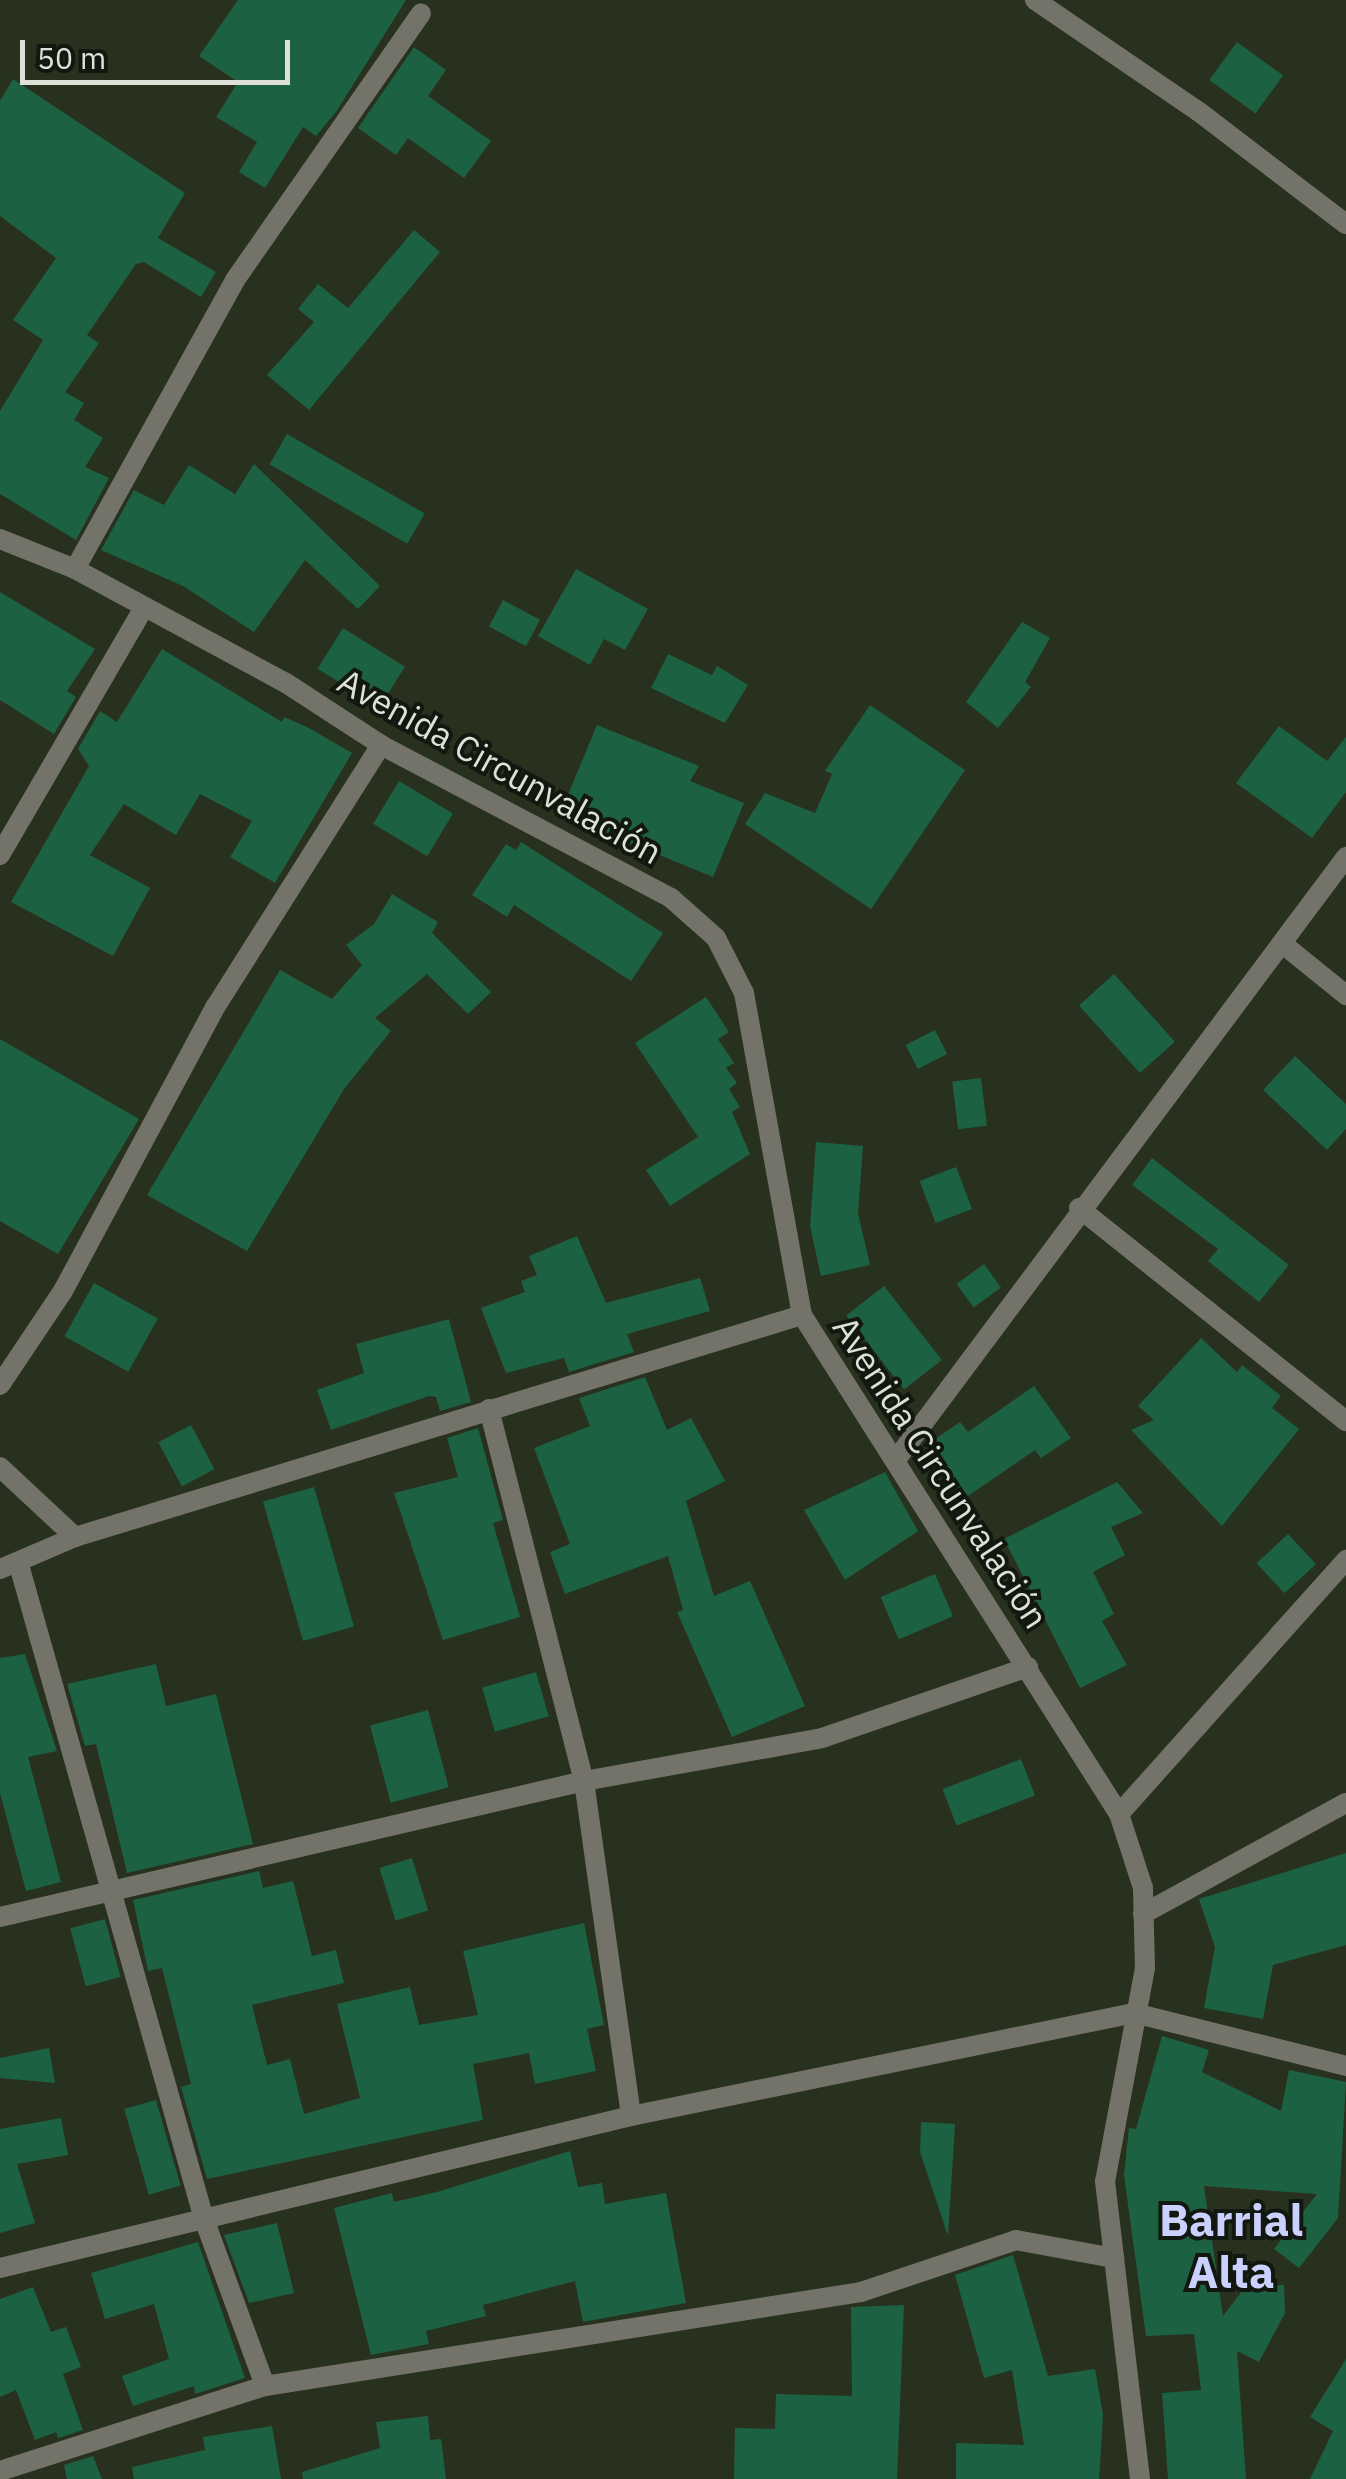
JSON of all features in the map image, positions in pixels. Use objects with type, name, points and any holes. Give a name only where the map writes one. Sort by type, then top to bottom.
[{"type":"street","points":[[1035,0],[1198,111],[1346,224]]},
{"type":"street","points":[[75,569],[235,280],[421,13]]},
{"type":"street","name":"Avenida Circunvalación","points":[[0,538],[75,569],[286,683],[380,744],[671,898],[716,938],[744,993],[802,1315],[898,1457],[1119,1814],[1142,1888],[1145,1968],[1105,2181],[1140,2479]]},
{"type":"street","points":[[0,855],[144,608]]},
{"type":"street","points":[[0,1385],[63,1291],[216,1006],[380,744]]},
{"type":"street","points":[[898,1457],[1078,1208],[1284,945],[1346,857]]},
{"type":"street","points":[[1284,945],[1346,995]]},
{"type":"street","points":[[1078,1208],[1346,1421]]},
{"type":"street","points":[[264,2386],[204,2219],[9,1567],[76,1537],[802,1315]]},
{"type":"street","points":[[489,1409],[584,1781],[631,2116]]},
{"type":"street","points":[[0,1467],[76,1537]]},
{"type":"street","points":[[1119,1814],[1346,1560]]},
{"type":"street","points":[[0,1917],[108,1895],[584,1781],[822,1738],[1028,1667]]},
{"type":"street","points":[[1143,1914],[1346,1803]]},
{"type":"street","points":[[0,2268],[631,2116],[1134,2013],[1346,2066]]},
{"type":"street","points":[[0,2471],[264,2386],[860,2292],[1016,2240],[1114,2258]]},
{"type":"building","points":[[238,0],[406,0],[336,112],[316,136],[303,127],[265,188],[239,172],[257,142],[216,117],[238,82],[199,56]]},
{"type":"building","points":[[1237,42],[1283,76],[1255,114],[1209,80]]},
{"type":"building","points":[[414,47],[446,70],[428,96],[491,141],[464,178],[408,138],[396,155],[358,128]]},
{"type":"building","points":[[13,79],[185,193],[158,238],[216,272],[201,297],[144,262],[136,264],[87,335],[99,343],[65,392],[84,403],[74,420],[103,438],[85,467],[109,478],[76,540],[0,494],[0,411],[43,340],[13,320],[56,258],[0,216],[0,101]]},
{"type":"building","points":[[414,230],[440,252],[309,410],[267,375],[314,322],[298,309],[318,284],[348,308]]},
{"type":"building","points":[[287,434],[425,514],[407,544],[270,464]]},
{"type":"building","points":[[254,464],[380,586],[358,609],[305,560],[254,632],[183,586],[101,550],[134,490],[164,505],[189,465],[235,494]]},
{"type":"building","points":[[576,569],[648,609],[625,650],[604,639],[590,665],[538,636]]},
{"type":"building","points":[[0,592],[95,649],[67,691],[76,697],[54,734],[0,700]]},
{"type":"building","points":[[503,600],[540,620],[526,646],[489,626]]},
{"type":"building","points":[[1022,622],[1050,638],[1025,682],[1031,687],[998,728],[966,702]]},
{"type":"building","points":[[343,628],[405,667],[379,707],[318,669]]},
{"type":"building","points":[[162,649],[282,722],[284,717],[307,727],[352,753],[275,883],[230,857],[252,821],[200,794],[176,835],[124,804],[90,855],[150,888],[113,956],[11,902],[89,766],[78,749],[100,711],[117,722]]},
{"type":"building","points":[[668,654],[712,675],[717,666],[748,685],[725,723],[651,688]]},
{"type":"building","points":[[870,705],[965,770],[871,909],[745,824],[765,793],[815,813],[832,774],[825,771]]},
{"type":"building","points":[[597,725],[699,766],[690,781],[744,803],[713,877],[560,814]]},
{"type":"building","points":[[1279,726],[1327,761],[1346,737],[1346,792],[1312,838],[1236,783]]},
{"type":"building","points":[[399,781],[453,813],[427,856],[373,824]]},
{"type":"building","points":[[521,842],[663,933],[631,981],[514,905],[507,917],[472,895],[506,844],[516,850]]},
{"type":"building","points":[[392,894],[438,922],[432,933],[491,992],[468,1014],[427,974],[375,1018],[391,1031],[344,1089],[247,1251],[147,1195],[280,970],[332,999],[362,965],[346,945],[374,924]]},
{"type":"building","points":[[1114,974],[1175,1042],[1140,1073],[1079,1005]]},
{"type":"building","points":[[706,997],[729,1032],[718,1039],[734,1063],[726,1068],[737,1083],[729,1089],[740,1107],[732,1112],[750,1154],[670,1206],[646,1170],[698,1137],[635,1043]]},
{"type":"building","points":[[935,1030],[947,1054],[918,1069],[906,1045]]},
{"type":"building","points":[[0,1039],[139,1119],[58,1254],[0,1221]]},
{"type":"building","points":[[1295,1056],[1346,1104],[1346,1129],[1327,1150],[1263,1090]]},
{"type":"building","points":[[981,1078],[987,1126],[958,1129],[952,1082]]},
{"type":"building","points":[[816,1142],[863,1146],[858,1213],[870,1265],[821,1276],[810,1226]]},
{"type":"building","points":[[1152,1158],[1289,1265],[1259,1302],[1208,1261],[1218,1249],[1132,1185]]},
{"type":"building","points":[[956,1167],[972,1209],[936,1223],[920,1181]]},
{"type":"building","points":[[577,1236],[606,1303],[700,1278],[710,1311],[627,1334],[634,1352],[569,1372],[564,1358],[506,1373],[481,1308],[525,1292],[521,1281],[537,1275],[529,1256]]},
{"type":"building","points":[[984,1264],[1001,1287],[974,1307],[956,1284]]},
{"type":"building","points":[[94,1283],[158,1318],[128,1372],[64,1336]]},
{"type":"building","points":[[884,1286],[942,1360],[904,1390],[846,1316]]},
{"type":"building","points":[[449,1319],[471,1402],[440,1411],[436,1397],[429,1396],[331,1430],[317,1390],[364,1373],[356,1344]]},
{"type":"building","points":[[1201,1338],[1237,1372],[1242,1365],[1281,1396],[1272,1408],[1299,1429],[1222,1526],[1131,1430],[1154,1420],[1138,1406]]},
{"type":"building","points":[[645,1377],[667,1430],[691,1418],[725,1481],[686,1501],[714,1596],[750,1581],[805,1706],[732,1737],[677,1612],[683,1610],[668,1556],[565,1594],[550,1552],[570,1544],[534,1448],[590,1426],[579,1398]]},
{"type":"building","points":[[1034,1386],[1071,1438],[1041,1458],[1035,1450],[965,1498],[928,1444],[960,1422],[968,1432]]},
{"type":"building","points":[[191,1425],[214,1469],[182,1487],[158,1442]]},
{"type":"building","points":[[478,1428],[503,1520],[493,1523],[520,1617],[443,1640],[394,1493],[458,1477],[447,1438]]},
{"type":"building","points":[[885,1472],[918,1531],[845,1580],[804,1510]]},
{"type":"building","points":[[1117,1482],[1143,1513],[1111,1527],[1125,1555],[1093,1572],[1114,1614],[1102,1621],[1127,1665],[1080,1688],[1004,1539]]},
{"type":"building","points":[[314,1487],[354,1626],[303,1641],[263,1502]]},
{"type":"building","points":[[1288,1534],[1316,1564],[1285,1593],[1257,1563]]},
{"type":"building","points":[[935,1574],[953,1616],[899,1639],[881,1597]]},
{"type":"building","points":[[25,1654],[57,1751],[28,1757],[61,1882],[26,1891],[0,1793],[0,1658]]},
{"type":"building","points":[[156,1664],[166,1706],[216,1694],[253,1844],[127,1873],[96,1744],[85,1746],[67,1684]]},
{"type":"building","points":[[536,1672],[549,1716],[495,1732],[482,1687]]},
{"type":"building","points":[[428,1710],[449,1787],[391,1803],[370,1726]]},
{"type":"building","points":[[1021,1759],[1035,1795],[957,1826],[943,1789]]},
{"type":"building","points":[[1346,1853],[1346,1945],[1273,1965],[1263,2019],[1204,2008],[1215,1947],[1199,1899]]},
{"type":"building","points":[[412,1858],[428,1911],[396,1921],[379,1868]]},
{"type":"building","points":[[259,1871],[263,1888],[293,1881],[312,1956],[336,1950],[344,1983],[252,2005],[267,2065],[290,2059],[304,2114],[360,2098],[337,2004],[410,1987],[419,2025],[478,2015],[463,1951],[584,1923],[604,2025],[587,2029],[596,2071],[535,2084],[529,2053],[473,2064],[483,2120],[207,2179],[181,2087],[191,2084],[162,1968],[148,1971],[133,1900]]},
{"type":"building","points":[[105,1919],[121,1977],[86,1986],[70,1928]]},
{"type":"building","points":[[1162,2036],[1209,2050],[1202,2072],[1281,2111],[1289,2070],[1346,2082],[1338,2218],[1299,2268],[1274,2249],[1317,2194],[1204,2186],[1223,2316],[1246,2286],[1284,2285],[1285,2313],[1259,2362],[1237,2351],[1246,2479],[1168,2479],[1162,2393],[1201,2390],[1194,2334],[1146,2336],[1124,2175],[1129,2128],[1136,2129]]},
{"type":"building","points":[[49,2048],[55,2083],[0,2078],[0,2058]]},
{"type":"building","points":[[156,2100],[181,2186],[149,2195],[124,2109]]},
{"type":"building","points":[[61,2118],[68,2155],[17,2164],[35,2223],[0,2233],[0,2129]]},
{"type":"building","points":[[921,2122],[955,2124],[948,2236],[920,2152]]},
{"type":"building","points":[[570,2151],[578,2187],[602,2183],[605,2204],[666,2193],[686,2303],[583,2322],[575,2281],[483,2305],[486,2316],[426,2331],[429,2344],[371,2355],[334,2208],[392,2193],[394,2202],[437,2192]]},
{"type":"building","points":[[277,2223],[294,2293],[249,2303],[224,2235]]},
{"type":"building","points":[[198,2242],[245,2378],[195,2394],[194,2386],[133,2406],[122,2376],[169,2359],[154,2304],[105,2319],[91,2273]]},
{"type":"building","points":[[1013,2255],[1048,2376],[1095,2369],[1103,2415],[1099,2479],[956,2479],[956,2443],[1024,2445],[1012,2370],[984,2378],[955,2275]]},
{"type":"building","points":[[33,2287],[51,2332],[66,2327],[81,2367],[63,2374],[83,2430],[58,2438],[56,2432],[35,2440],[16,2390],[0,2397],[0,2299]]},
{"type":"building","points":[[904,2305],[897,2479],[734,2479],[735,2428],[775,2429],[776,2394],[852,2396],[851,2307]]},
{"type":"building","points":[[1346,2359],[1346,2479],[1310,2479],[1333,2431],[1310,2417]]},
{"type":"building","points":[[428,2416],[430,2440],[441,2439],[446,2479],[303,2479],[302,2472],[380,2448],[376,2422]]},
{"type":"building","points":[[272,2426],[281,2479],[134,2479],[132,2467],[205,2450],[203,2437]]},
{"type":"building","points":[[93,2456],[102,2479],[67,2479],[64,2465]]},
{"type":"district","name":"Barrial Alta","points":[[1231,2246]]}]
